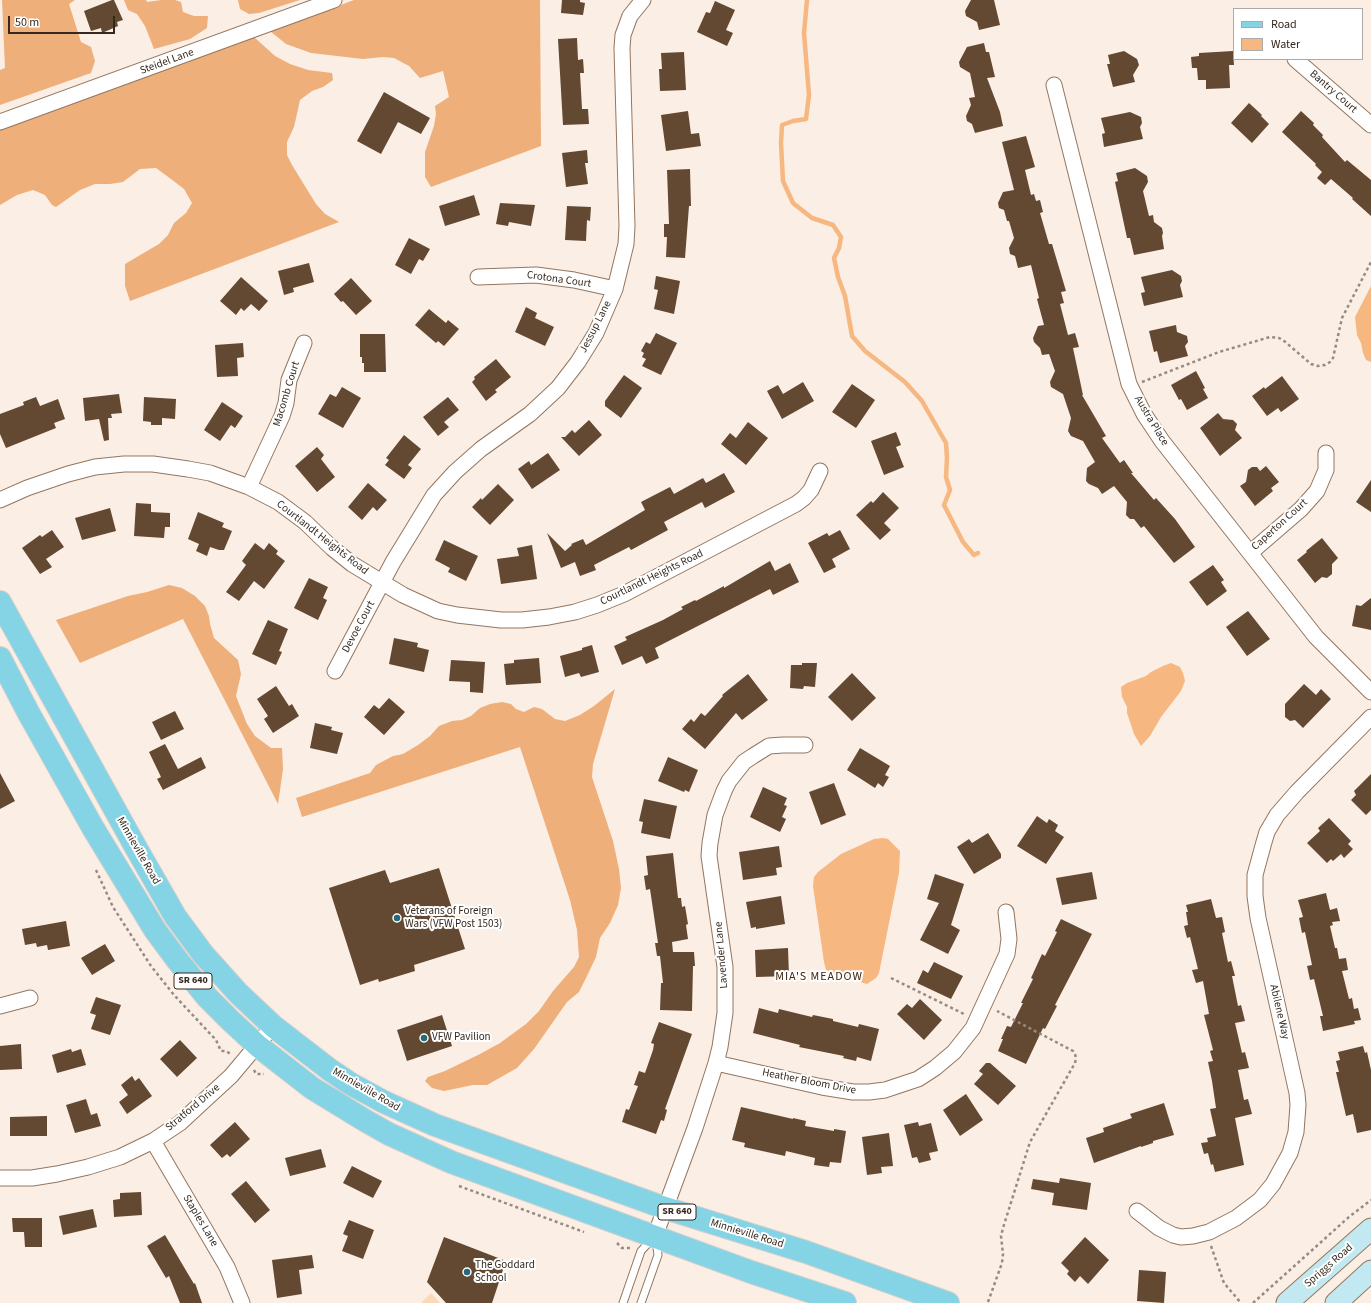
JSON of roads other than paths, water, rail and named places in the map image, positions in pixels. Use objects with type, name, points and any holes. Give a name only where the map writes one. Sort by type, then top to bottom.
[{"type":"main road","name":"Minnieville Road","points":[[0,602],[175,916],[203,954],[238,993],[273,1026],[330,1070],[351,1084],[384,1102],[491,1146],[665,1208],[806,1252],[948,1303]]},
{"type":"main road","name":"SR 640","points":[[0,658],[28,712],[93,828],[155,930],[207,998],[258,1046],[312,1088],[341,1107],[389,1134],[451,1162],[751,1272],[845,1303]]},
{"type":"main road","name":"Spriggs Road","points":[[1287,1303],[1371,1229]]},
{"type":"main road","points":[[1336,1303],[1371,1271]]},
{"type":"street","name":"Steidel Lane","points":[[0,122],[334,0]]},
{"type":"street","name":"Jessup Lane","points":[[382,583],[418,521],[439,489],[455,472],[481,449],[545,401],[569,375],[596,333],[615,289],[626,244],[627,226],[622,62],[623,35],[630,16],[643,0]]},
{"type":"street","name":"Bantry Court","points":[[1296,60],[1371,125]]},
{"type":"street","name":"Austra Place","points":[[1054,85],[1129,384],[1144,414],[1162,441],[1316,637],[1371,692]]},
{"type":"street","name":"Crotona Court","points":[[478,277],[536,275],[574,280],[615,289]]},
{"type":"street","name":"Macomb Court","points":[[249,487],[282,416],[290,380],[304,343]]},
{"type":"street","name":"Caperton Court","points":[[1250,553],[1301,509],[1317,491],[1326,470],[1326,453]]},
{"type":"street","name":"Courtlandt Heights Road","points":[[0,500],[27,488],[68,474],[95,467],[124,464],[153,464],[188,468],[210,473],[249,487],[278,502],[292,511],[332,548],[352,564],[382,583],[422,604],[438,611],[457,615],[501,620],[522,620],[549,618],[575,612],[597,606],[624,594],[796,504],[811,490],[820,471]]},
{"type":"street","name":"Devoe Court","points":[[335,671],[382,583]]},
{"type":"street","name":"Abilene Way","points":[[1137,1211],[1159,1228],[1173,1235],[1186,1236],[1209,1232],[1236,1218],[1260,1200],[1273,1184],[1290,1154],[1296,1132],[1298,1105],[1297,1093],[1258,918],[1255,896],[1255,875],[1267,832],[1277,815],[1297,792],[1371,717]]},
{"type":"street","name":"Lavender Lane","points":[[655,1236],[716,1063],[724,1013],[726,991],[723,945],[709,856],[715,815],[724,791],[744,762],[769,746],[806,745]]},
{"type":"street","name":"Heather Bloom Drive","points":[[716,1063],[822,1087],[853,1092],[881,1090],[918,1079],[954,1052],[973,1028],[1007,954],[1009,939],[1006,912]]},
{"type":"street","points":[[0,1006],[30,998]]},
{"type":"street","name":"Stratford Drive","points":[[0,1178],[32,1178],[88,1167],[120,1157],[153,1141],[180,1123],[231,1076],[258,1046],[273,1026]]},
{"type":"street","name":"Staples Lane","points":[[153,1141],[227,1268],[242,1303]]},
{"type":"lane","points":[[623,1303],[641,1250],[655,1236]]},
{"type":"lane","points":[[641,1303],[658,1255],[655,1236]]},
{"type":"water","points":[[1371,286],[1371,362],[1366,360],[1363,353],[1361,343],[1357,335],[1355,317]]},
{"type":"water","points":[[1171,663],[1180,667],[1185,681],[1181,691],[1161,717],[1150,736],[1141,746],[1134,734],[1127,713],[1127,707],[1122,697],[1121,687]]},
{"type":"water","points":[[874,839],[888,839],[900,851],[899,873],[879,973],[876,978],[867,984],[836,975],[826,970],[813,886],[814,877],[818,872],[841,854]]},
{"type":"waterway","points":[[807,0],[804,33],[809,95],[806,119],[793,121],[782,125],[781,143],[783,181],[793,203],[812,218],[833,225],[841,237],[839,248],[834,258],[838,277],[845,296],[852,336],[865,351],[905,382],[922,401],[946,443],[946,477],[950,490],[944,505],[963,542],[974,555],[978,553]]},
{"type":"place","name":"Veterans of Foreign Wars (VFW Post 1503)","points":[[397,918]]},
{"type":"place","name":"VFW Pavilion","points":[[424,1038]]},
{"type":"place","name":"The Goddard School","points":[[467,1272]]},
{"type":"district","name":"MIA'S MEADOW","points":[[819,977]]}]
